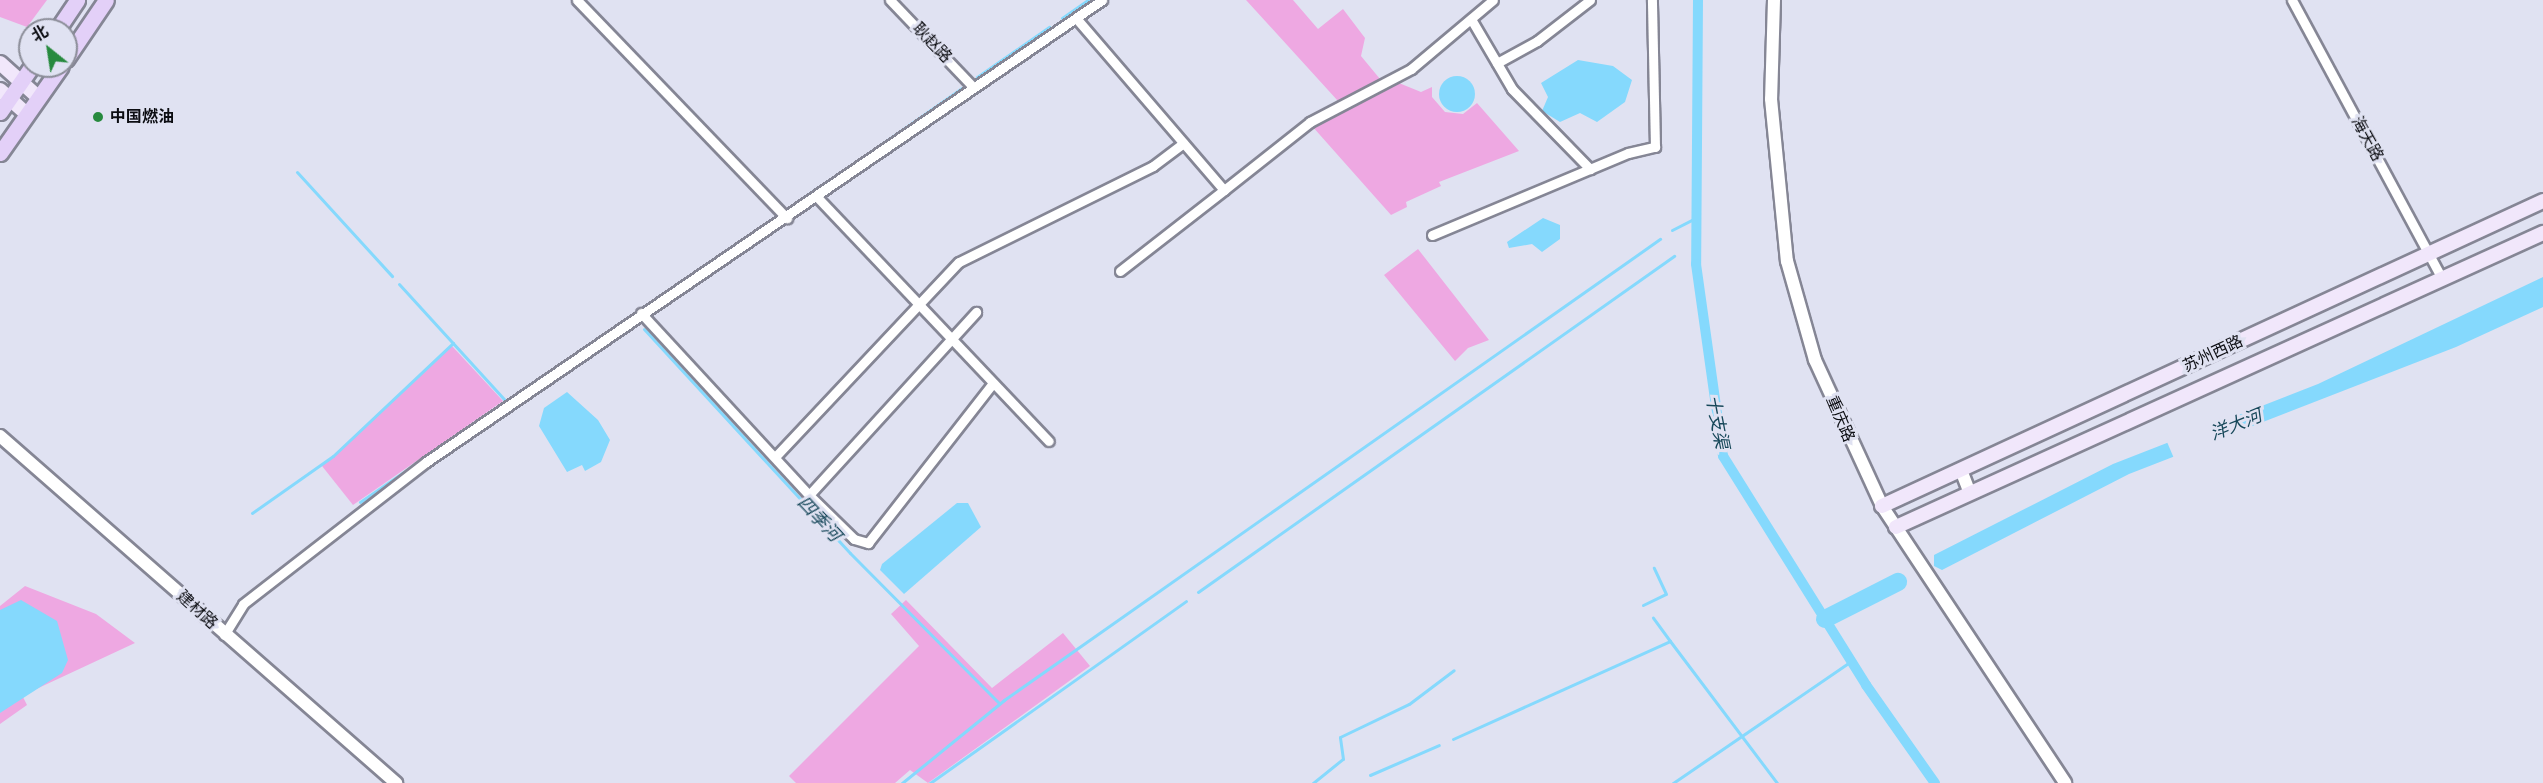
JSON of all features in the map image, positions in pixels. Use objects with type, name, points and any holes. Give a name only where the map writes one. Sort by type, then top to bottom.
[{"type":"main road","points":[[65,18],[77,0]]},
{"type":"main road","points":[[78,41],[106,0]]},
{"type":"main road","points":[[0,63],[39,98]]},
{"type":"main road","points":[[0,112],[5,94],[24,78]]},
{"type":"main road","points":[[0,153],[53,78]]},
{"type":"main road","points":[[5,94],[27,114]]},
{"type":"main road","name":"苏州西路","points":[[1882,506],[2543,201]]},
{"type":"main road","name":"苏州西路","points":[[1896,527],[2543,233]]},
{"type":"street","points":[[577,0],[788,218]]},
{"type":"street","name":"耿赵路","points":[[890,0],[974,87]]},
{"type":"street","points":[[225,635],[243,604],[407,476],[642,313],[818,198],[974,87],[1102,0]]},
{"type":"street","points":[[1120,271],[1310,122],[1411,69],[1493,0]]},
{"type":"street","points":[[1497,63],[1538,41],[1590,0]]},
{"type":"street","points":[[1432,235],[1590,169],[1655,147],[1652,0]]},
{"type":"street","name":"重庆路","points":[[1774,0],[1771,99],[1787,261],[1819,370],[1882,506],[2065,783]]},
{"type":"street","name":"海天路","points":[[2292,0],[2442,279]]},
{"type":"street","points":[[1076,18],[1224,190]]},
{"type":"street","points":[[1471,19],[1519,98],[1590,169]]},
{"type":"street","points":[[775,457],[940,277],[974,253],[1153,166],[1183,143]]},
{"type":"street","points":[[818,198],[950,342],[1049,441]]},
{"type":"street","points":[[809,495],[976,312]]},
{"type":"street","points":[[642,313],[809,495],[854,539],[868,543],[993,383]]},
{"type":"street","name":"建材路","points":[[0,436],[396,783]]},
{"type":"street","points":[[1961,470],[1970,493]]},
{"type":"shaded area","points":[[0,0],[47,0],[34,18],[18,18],[18,24],[0,17]]},
{"type":"shaded area","points":[[1246,0],[1293,0],[1318,29],[1343,9],[1365,38],[1361,56],[1380,79],[1338,101]]},
{"type":"shaded area","points":[[1394,81],[1421,92],[1432,87],[1432,97],[1445,112],[1463,114],[1477,103],[1519,151],[1439,182],[1441,186],[1406,202],[1407,207],[1391,215],[1312,126]]},
{"type":"shaded area","points":[[1418,249],[1489,340],[1468,348],[1455,361],[1384,275]]},
{"type":"shaded area","points":[[452,346],[503,401],[353,505],[322,466]]},
{"type":"shaded area","points":[[25,586],[96,614],[135,643],[32,691],[23,697],[27,705],[0,724],[0,606]]},
{"type":"shaded area","points":[[906,600],[992,688],[1063,633],[1090,666],[928,783],[910,770],[895,783],[796,783],[789,776],[919,646],[891,614]]},
{"type":"water","points":[[1578,60],[1613,66],[1632,80],[1625,102],[1597,122],[1580,113],[1560,122],[1542,111],[1548,97],[1541,83]]},
{"type":"water","points":[[1457,76],[1470,81],[1475,94],[1470,107],[1457,112],[1444,107],[1439,94],[1444,81]]},
{"type":"water","points":[[1543,218],[1560,225],[1560,239],[1542,252],[1532,244],[1509,248],[1507,242]]},
{"type":"water","points":[[2543,277],[2543,307],[2456,347],[2129,474],[1942,570],[1934,566],[1934,555],[2113,464],[2318,384]]},
{"type":"water","points":[[567,392],[598,420],[610,440],[601,462],[585,471],[582,465],[567,472],[539,426],[544,408]]},
{"type":"water","points":[[957,503],[968,503],[981,527],[904,594],[880,570],[882,564]]},
{"type":"water","points":[[21,600],[57,621],[68,660],[62,673],[0,713],[0,610]]},
{"type":"pier","points":[[2234,413],[2242,432],[2175,461],[2167,442]]},
{"type":"waterway","points":[[1062,18],[1088,0]]},
{"type":"waterway","name":"十支渠","points":[[1698,0],[1696,264],[1723,456],[1866,685],[1935,783]]},
{"type":"waterway","points":[[977,77],[1049,27]]},
{"type":"waterway","points":[[863,157],[962,88]]},
{"type":"waterway","points":[[297,172],[392,276]]},
{"type":"waterway","points":[[790,207],[817,188]]},
{"type":"waterway","points":[[1672,230],[1699,216]]},
{"type":"waterway","points":[[360,502],[775,217]]},
{"type":"waterway","points":[[902,783],[1004,700],[1660,239]]},
{"type":"waterway","points":[[1198,592],[1674,256]]},
{"type":"waterway","points":[[399,284],[506,401]]},
{"type":"waterway","name":"四季河","points":[[644,329],[850,553],[999,703]]},
{"type":"waterway","points":[[252,513],[333,456],[453,343]]},
{"type":"waterway","points":[[1643,605],[1666,594],[1654,568]]},
{"type":"waterway","name":"洋大河","points":[[1825,619],[1898,582]]},
{"type":"waterway","points":[[930,783],[1186,601]]},
{"type":"waterway","points":[[1453,739],[1670,641],[1653,618]]},
{"type":"waterway","points":[[1670,641],[1777,783]]},
{"type":"waterway","points":[[1673,783],[1851,661]]},
{"type":"waterway","points":[[1313,783],[1343,759],[1340,737],[1409,704],[1454,670]]},
{"type":"waterway","points":[[1370,775],[1439,745]]},
{"type":"place","name":"中国燃油","points":[[98,117]]}]
